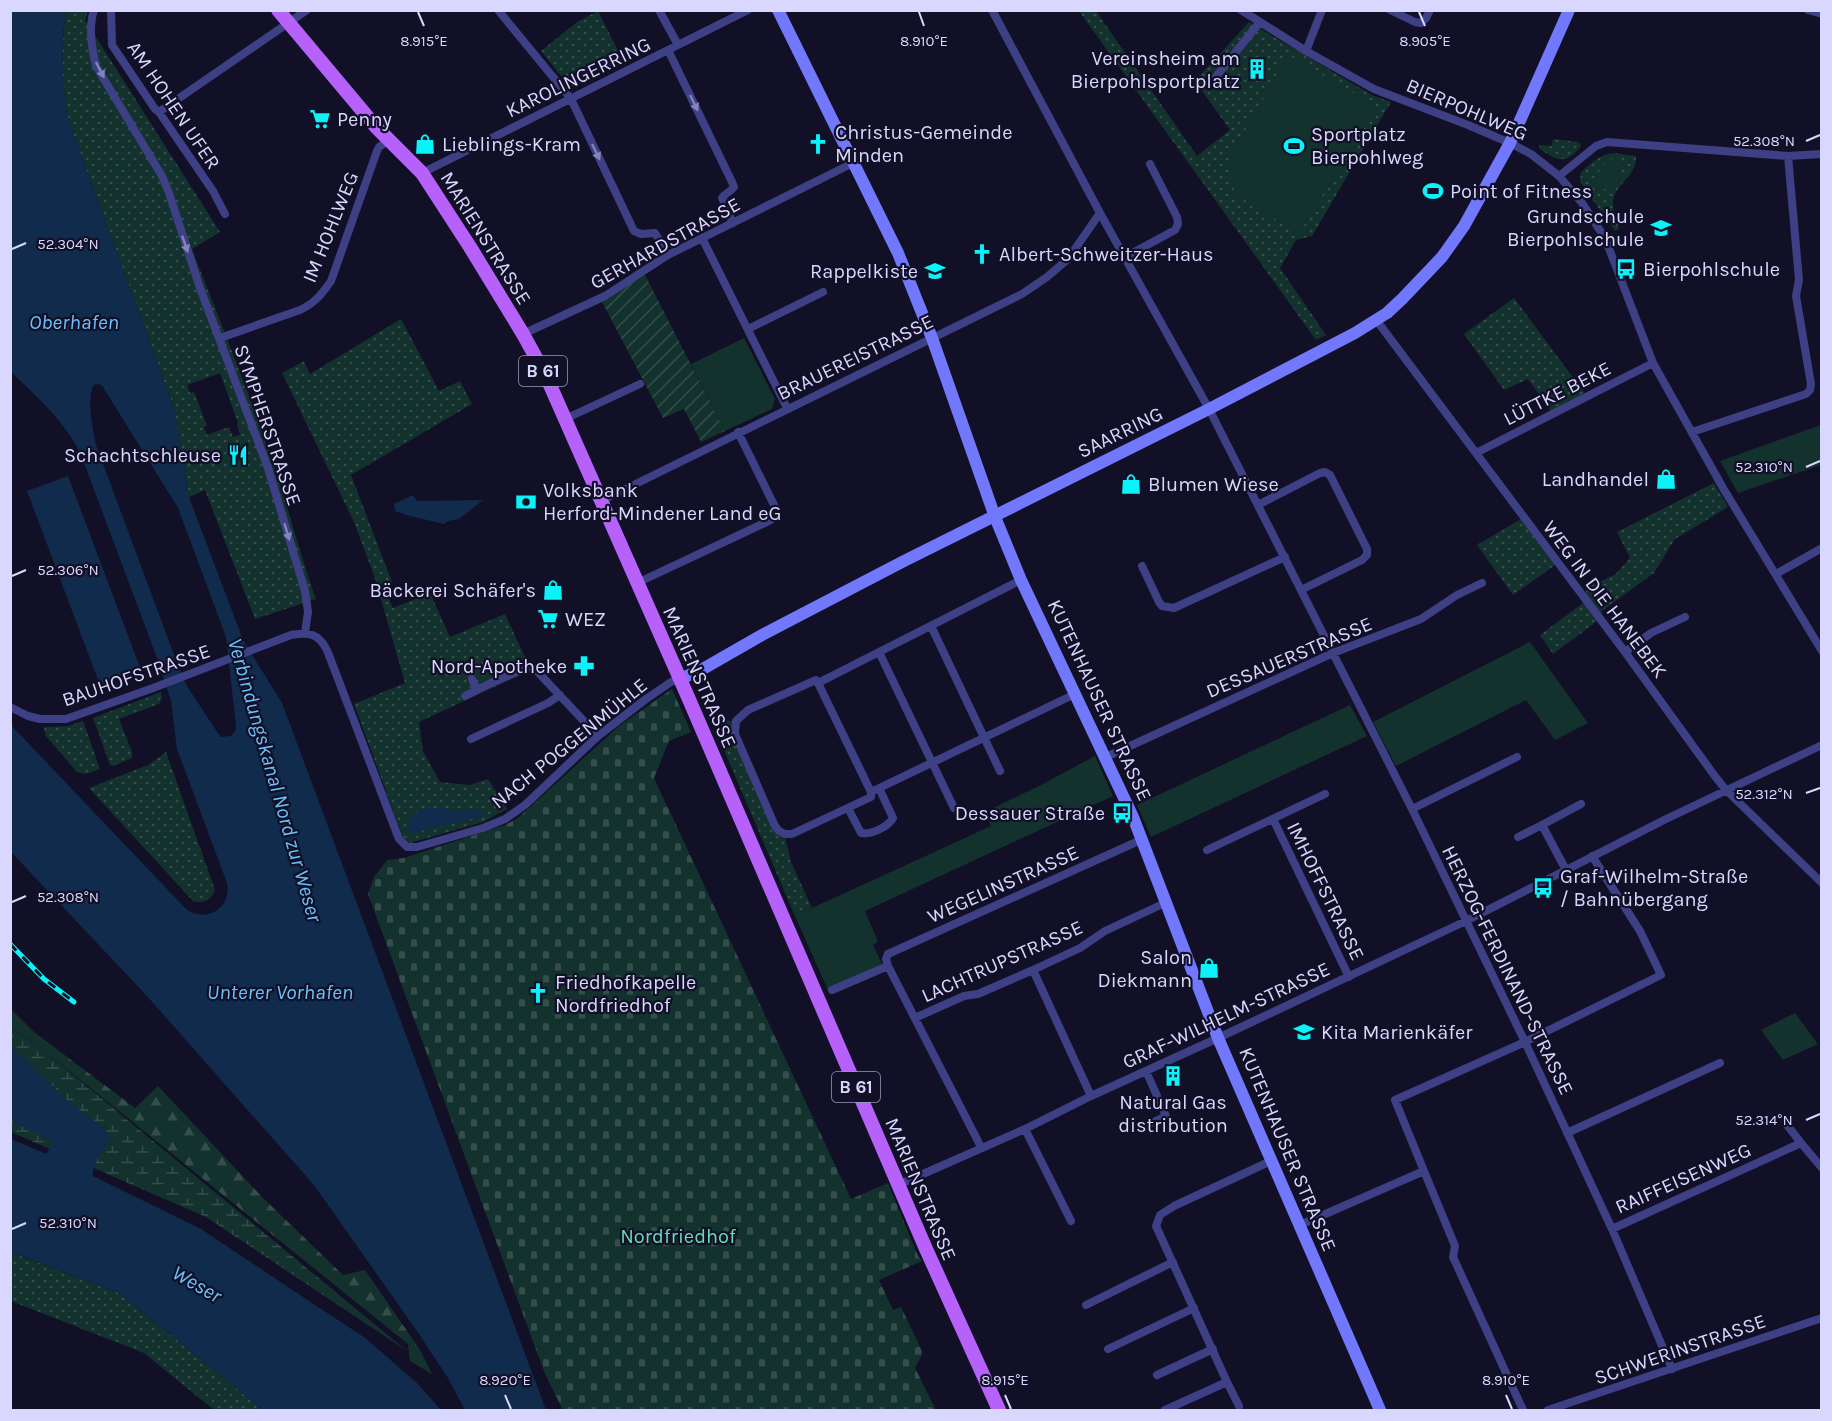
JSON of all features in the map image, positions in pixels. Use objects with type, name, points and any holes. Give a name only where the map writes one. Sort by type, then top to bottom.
[{"type":"main road","name":"MARIENSTRASSE","points":[[278,10],[389,140],[422,173],[457,225],[546,376],[680,679],[898,1185],[999,1410]]},
{"type":"street","name":"SYMPHERSTRASSE","points":[[94,10],[92,47],[96,66],[162,176],[193,268],[268,468],[305,591],[308,612],[305,633]]},
{"type":"street","name":"AM HOHEN UFER","points":[[111,10],[112,45],[213,192],[225,214]]},
{"type":"street","points":[[159,112],[307,10]]},
{"type":"street","points":[[498,10],[571,99],[634,231],[641,234],[655,233],[668,255]]},
{"type":"street","points":[[659,10],[678,45]]},
{"type":"street","name":"KAROLINGERRING","points":[[422,173],[748,10]]},
{"type":"street","name":"KUTENHAUSER STRASSE","points":[[778,10],[898,253],[932,338],[995,517],[1021,580],[1143,839],[1218,1038],[1380,1410]]},
{"type":"street","name":"HERZOG-FERDINAND-STRASSE","points":[[992,10],[1100,213],[1209,409],[1413,809],[1526,1042],[1612,1229],[1672,1369]]},
{"type":"street","name":"BIERPOHLWEG","points":[[1241,10],[1305,51],[1374,89],[1510,143],[1531,154],[1559,176],[1582,203],[1605,238],[1653,363],[1723,488],[1821,651]]},
{"type":"street","points":[[1305,51],[1322,10]]},
{"type":"street","points":[[1390,10],[1421,23],[1430,10]]},
{"type":"street","name":"SAARRING","points":[[680,679],[884,572],[1209,409],[1377,321],[1402,299],[1455,242],[1510,143],[1569,10]]},
{"type":"street","points":[[1809,10],[1821,14]]},
{"type":"street","points":[[1211,83],[1259,23]]},
{"type":"street","points":[[668,50],[734,187],[722,198],[733,223]]},
{"type":"street","name":"IM HOHLWEG","points":[[220,338],[300,310],[311,305],[320,297],[331,281],[377,152],[389,140]]},
{"type":"street","points":[[1559,176],[1596,146],[1607,142],[1788,156],[1821,154]]},
{"type":"street","points":[[1692,432],[1806,394],[1810,390],[1811,384],[1796,296],[1799,280],[1788,156]]},
{"type":"street","name":"GERHARDSTRASSE","points":[[523,334],[605,296],[668,255],[855,162]]},
{"type":"street","points":[[1125,257],[1175,230],[1178,224],[1177,217],[1150,164]]},
{"type":"street","name":"BRAUEREISTRASSE","points":[[601,501],[1022,294],[1068,259],[1100,213]]},
{"type":"street","points":[[702,238],[787,408]]},
{"type":"street","points":[[748,329],[823,292]]},
{"type":"street","name":"WEG IN DIE HANEBEK","points":[[1377,321],[1625,652],[1714,775],[1726,790],[1821,883]]},
{"type":"street","name":"LÜTTKE BEKE","points":[[1476,453],[1653,363]]},
{"type":"street","points":[[565,419],[640,384]]},
{"type":"street","points":[[637,583],[771,520],[775,514],[775,507],[738,432]]},
{"type":"street","points":[[1258,505],[1320,472],[1330,475],[1367,549],[1367,555],[1362,560],[1301,590]]},
{"type":"street","points":[[1776,574],[1821,548]]},
{"type":"street","points":[[1142,566],[1158,602],[1162,606],[1174,608],[1285,557]]},
{"type":"street","points":[[818,683],[1021,580]]},
{"type":"street","name":"DESSAUERSTRASSE","points":[[1106,757],[1333,653],[1421,620],[1457,595],[1482,583]]},
{"type":"street","points":[[1625,652],[1651,633],[1685,617]]},
{"type":"street","points":[[930,626],[1000,771]]},
{"type":"street","name":"BAUHOFSTRASSE","points":[[10,707],[40,719],[66,719],[160,686],[291,635],[305,633]]},
{"type":"street","name":"NACH POGGENMÜHLE","points":[[305,633],[319,638],[327,650],[396,834],[407,847],[431,844],[505,819],[525,805],[598,736],[646,699],[671,682],[680,679]]},
{"type":"street","points":[[879,652],[954,808]]},
{"type":"street","points":[[465,696],[528,667],[534,668],[598,736]]},
{"type":"street","points":[[472,679],[477,690]]},
{"type":"street","points":[[849,808],[861,833],[869,833],[888,825],[892,818],[891,812],[875,790],[816,680],[743,713],[736,721],[735,734],[775,826],[785,834],[799,831],[849,808],[871,797],[875,790],[1075,694]]},
{"type":"street","points":[[471,739],[548,704],[560,695]]},
{"type":"street","name":"GRAF-WILHELM-STRASSE","points":[[898,1185],[1025,1129],[1468,920],[1592,856],[1821,745]]},
{"type":"street","points":[[1413,809],[1517,757]]},
{"type":"street","points":[[1207,850],[1325,794]]},
{"type":"street","points":[[1518,837],[1581,804]]},
{"type":"street","name":"IMHOFFSTRASSE","points":[[1273,819],[1348,977]]},
{"type":"street","points":[[1542,825],[1566,870]]},
{"type":"street","name":"WEGELINSTRASSE","points":[[888,966],[886,959],[888,954],[1143,839]]},
{"type":"street","points":[[1523,1410],[1453,1257],[1455,1246],[1395,1100],[1526,1042],[1661,975],[1640,931],[1592,856]]},
{"type":"street","name":"LACHTRUPSTRASSE","points":[[915,1018],[964,996],[978,994],[1033,970],[1080,948],[1105,931],[1167,902]]},
{"type":"street","points":[[832,990],[888,966],[981,1148]]},
{"type":"street","points":[[1033,970],[1091,1096]]},
{"type":"street","points":[[1567,1133],[1720,1064]]},
{"type":"street","points":[[1141,1128],[1166,1116],[1146,1071]]},
{"type":"street","points":[[1787,1125],[1821,1168]]},
{"type":"street","points":[[1025,1129],[1071,1221]]},
{"type":"street","name":"RAIFFEISENWEG","points":[[1612,1229],[1801,1143]]},
{"type":"street","points":[[1239,1406],[1156,1227],[1160,1215],[1174,1206],[1271,1161]]},
{"type":"street","points":[[1299,1225],[1424,1171]]},
{"type":"street","points":[[1086,1305],[1173,1262]]},
{"type":"street","points":[[1108,1349],[1194,1308]]},
{"type":"street","name":"SCHWERINSTRASSE","points":[[1548,1410],[1821,1318]]},
{"type":"street","points":[[1157,1375],[1212,1349]]},
{"type":"street","points":[[1165,1410],[1227,1382]]},
{"type":"green space","points":[[66,11],[88,11],[85,20],[220,232],[192,249],[257,419],[316,599],[255,619],[205,490],[189,497],[174,408],[69,122],[63,81]],"holes":[[[220,373],[240,435],[233,437],[229,427],[207,435],[204,427],[207,426],[194,392],[190,393],[187,385]]]},
{"type":"green space","points":[[598,11],[624,62],[570,87],[541,51],[577,22]]},
{"type":"green space","points":[[1079,11],[1096,11],[1197,156],[1230,130],[1195,81],[1249,22],[1372,95],[1391,102],[1312,236],[1296,240],[1280,268],[1326,335],[1316,340]]},
{"type":"green space","name":"Sportplatz Bierpohlweg","points":[[1288,55],[1376,106],[1299,234],[1235,194],[1229,158]]},
{"type":"green space","points":[[1553,139],[1579,142],[1581,146],[1571,156],[1556,158],[1540,149],[1539,145],[1552,146]]},
{"type":"green space","points":[[1613,153],[1636,156],[1633,170],[1614,197],[1613,204],[1619,229],[1615,231],[1580,182],[1581,172],[1599,158]]},
{"type":"green space","points":[[1610,158],[1617,164],[1620,178],[1612,188],[1599,188],[1591,182]]},
{"type":"green space","points":[[644,273],[725,431],[701,442],[684,409],[663,418],[601,300]]},
{"type":"green space","points":[[1514,298],[1586,395],[1552,412],[1528,379],[1504,390],[1464,334]]},
{"type":"green space","points":[[401,319],[439,391],[460,381],[472,404],[351,475],[392,582],[384,587],[393,608],[430,593],[450,637],[505,614],[531,670],[419,722],[423,751],[440,782],[470,785],[488,779],[507,809],[483,822],[410,843],[404,840],[354,704],[405,683],[375,578],[354,522],[282,373],[304,361],[310,374]]},
{"type":"green space","points":[[744,338],[775,399],[772,409],[725,431],[691,364]]},
{"type":"green space","points":[[1821,425],[1821,465],[1738,493],[1720,461]]},
{"type":"green space","points":[[1714,483],[1728,507],[1675,539],[1654,573],[1603,610],[1596,622],[1553,654],[1540,635],[1583,603],[1587,588],[1616,574],[1630,558],[1617,532]]},
{"type":"green space","points":[[1521,519],[1555,565],[1513,595],[1477,545]]},
{"type":"green space","points":[[1530,642],[1588,723],[1555,740],[1526,700],[1396,766],[1373,722]]},
{"type":"green space","name":"Nordfriedhof","points":[[672,689],[691,732],[669,741],[654,778],[851,1199],[888,1183],[922,1261],[879,1280],[893,1310],[901,1307],[923,1353],[915,1368],[936,1410],[563,1410],[545,1374],[368,894],[374,877],[387,860],[404,858],[505,825],[518,818],[619,726]]},
{"type":"green space","points":[[161,692],[162,698],[159,704],[119,719],[132,752],[132,758],[113,766],[110,765],[93,718]]},
{"type":"green space","points":[[1350,705],[1367,736],[1151,837],[1137,805]]},
{"type":"green space","points":[[709,715],[734,722],[734,737],[785,837],[791,862],[812,908],[794,914]]},
{"type":"green space","points":[[83,721],[100,769],[86,774],[77,772],[46,736],[44,729],[45,727],[68,726]]},
{"type":"green space","points":[[166,752],[215,890],[209,899],[204,901],[193,901],[89,788],[148,765]]},
{"type":"green space","points":[[1095,756],[1113,796],[865,911],[878,942],[873,945],[883,966],[828,990],[794,914],[812,908],[991,826],[985,812]]},
{"type":"green space","points":[[10,1008],[34,1032],[135,1108],[158,1086],[264,1199],[343,1275],[365,1270],[420,1350],[432,1374],[410,1361],[408,1344],[37,1045],[11,1027]]},
{"type":"green space","points":[[1795,1013],[1818,1044],[1783,1060],[1761,1030]]},
{"type":"green space","points":[[10,1027],[37,1045],[407,1351],[206,1217],[11,1132]]},
{"type":"green space","points":[[10,1252],[119,1293],[263,1410],[214,1410],[144,1353],[11,1301]]},
{"type":"water","name":"Unterer Vorhafen","points":[[11,11],[66,11],[63,66],[69,122],[174,408],[189,497],[243,640],[282,703],[546,1410],[465,1410],[448,1378],[419,1334],[314,1185],[146,995],[11,852],[10,724],[187,910],[203,915],[217,910],[222,906],[228,892],[227,883],[177,749],[171,701],[157,658],[81,455],[59,420],[11,372]],"holes":[[[99,384],[178,508],[226,637],[236,726],[231,736],[221,737],[185,683],[96,445],[91,397],[94,385]]]},
{"type":"water","points":[[68,476],[141,670],[100,685],[27,491]]},
{"type":"water","points":[[413,495],[417,501],[483,500],[459,519],[444,524],[395,511],[394,504]]},
{"type":"water","points":[[425,808],[445,808],[453,812],[478,809],[484,813],[483,816],[413,833],[408,831],[410,820]]},
{"type":"water","name":"Weser","points":[[11,1047],[75,1107],[106,1129],[109,1140],[96,1162],[93,1176],[201,1229],[364,1337],[417,1383],[441,1410],[263,1410],[119,1293],[11,1252],[11,1139],[46,1154],[53,1143],[11,1119]]},
{"type":"railway","points":[[10,944],[44,979],[74,1002]]},
{"type":"place","name":"Vereinsheim am Bierpohlsportplatz","points":[[1257,69]]},
{"type":"place","name":"Penny","points":[[320,119]]},
{"type":"place","name":"Lieblings-Kram","points":[[425,144]]},
{"type":"place","name":"Christus-Gemeinde Minden","points":[[818,144]]},
{"type":"place","name":"Sportplatz Bierpohlweg","points":[[1294,146]]},
{"type":"place","name":"Point of Fitness","points":[[1433,191]]},
{"type":"place","name":"Grundschule Bierpohlschule","points":[[1661,228]]},
{"type":"place","name":"Albert-Schweitzer-Haus","points":[[982,254]]},
{"type":"place","name":"Bierpohlschule","points":[[1626,269]]},
{"type":"place","name":"Rappelkiste","points":[[935,271]]},
{"type":"place","name":"Schachtschleuse","points":[[238,455]]},
{"type":"place","name":"Landhandel","points":[[1666,479]]},
{"type":"place","name":"Blumen Wiese","points":[[1131,484]]},
{"type":"place","name":"Volksbank Herford-Mindener Land eG","points":[[526,502]]},
{"type":"place","name":"Bäckerei Schäfer's","points":[[553,590]]},
{"type":"place","name":"WEZ","points":[[548,619]]},
{"type":"place","name":"Nord-Apotheke","points":[[584,666]]},
{"type":"place","name":"Dessauer Straße","points":[[1122,813]]},
{"type":"place","name":"Graf-Wilhelm-Straße / Bahnübergang","points":[[1543,888]]},
{"type":"place","name":"Salon Diekmann","points":[[1209,968]]},
{"type":"place","name":"Friedhofkapelle Nordfriedhof","points":[[538,993]]},
{"type":"place","name":"Kita Marienkäfer","points":[[1304,1032]]},
{"type":"place","name":"Natural Gas distribution","points":[[1173,1076]]},
{"type":"water label","name":"Oberhafen","points":[[74,322]]},
{"type":"water label","name":"Verbindungskanal Nord zur Weser","points":[[275,780]]}]
